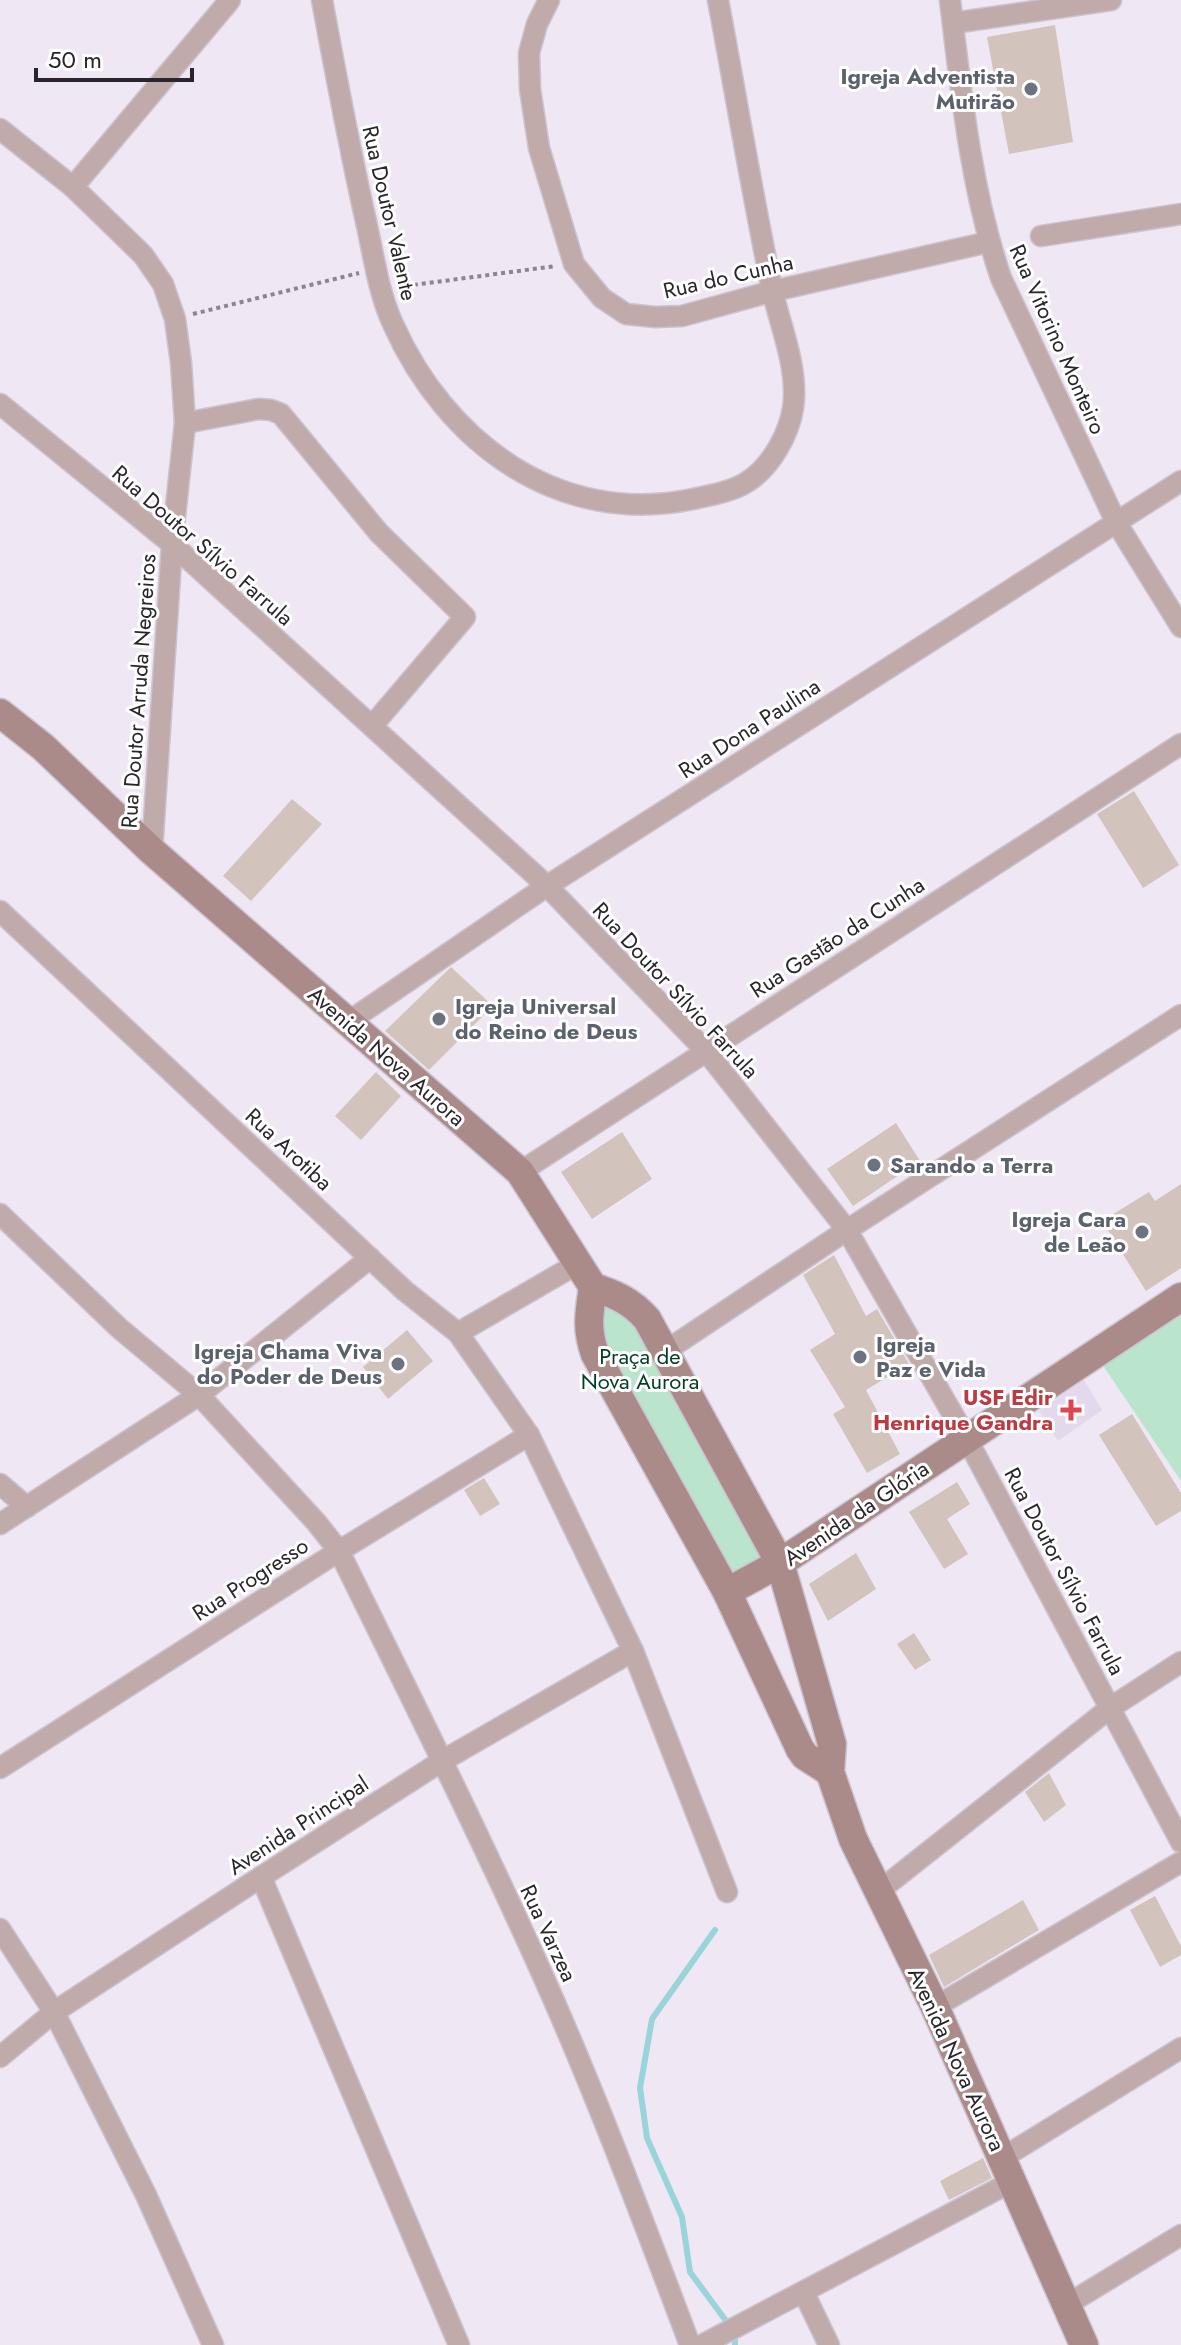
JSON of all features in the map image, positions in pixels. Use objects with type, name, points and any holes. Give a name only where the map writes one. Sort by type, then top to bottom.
[{"type":"street","points":[[73,187],[230,0]]},
{"type":"street","name":"Rua Doutor Valente","points":[[322,0],[350,151],[392,322],[419,375],[464,429],[499,458],[542,485],[581,497],[638,506],[718,494],[748,482],[767,464],[787,433],[794,406],[793,372],[773,291]]},
{"type":"street","name":"Rua do Cunha","points":[[549,0],[537,24],[529,53],[530,89],[539,148],[574,264],[602,298],[626,314],[682,316],[773,291],[989,242]]},
{"type":"street","points":[[718,0],[773,291]]},
{"type":"street","name":"Rua Vitorino Monteiro","points":[[950,0],[968,132],[989,242],[1001,278],[1116,522],[1181,627]]},
{"type":"street","points":[[953,23],[1111,0]]},
{"type":"street","name":"Rua Doutor Arruda Negreiros","points":[[0,129],[73,187],[143,255],[163,284],[175,319],[185,423],[172,544],[152,851]]},
{"type":"street","points":[[1041,236],[1181,214]]},
{"type":"street","name":"Rua Doutor Sílvio Farrula","points":[[0,404],[172,544],[547,886],[706,1051],[847,1230],[967,1439],[1181,1842]]},
{"type":"street","points":[[185,423],[259,409],[281,414],[379,533],[465,617],[372,726]]},
{"type":"street","name":"Rua Dona Paulina","points":[[348,1022],[547,886],[1181,481]]},
{"type":"street","name":"Avenida Nova Aurora","points":[[0,713],[43,747],[152,851],[520,1172],[585,1275],[634,1304],[647,1319],[667,1350],[780,1563],[832,1744],[830,1772],[853,1839],[935,2007],[1084,2345]]},
{"type":"street","name":"Rua Gastão da Cunha","points":[[520,1172],[1181,744]]},
{"type":"street","name":"Rua Arotiba","points":[[0,911],[405,1291],[458,1333],[529,1435],[633,1651],[727,1892]]},
{"type":"street","points":[[667,1350],[1181,1015]]},
{"type":"street","name":"Rua Varzea","points":[[0,1214],[119,1328],[199,1395],[339,1551],[540,1969],[628,2182],[701,2344]]},
{"type":"street","points":[[0,1524],[199,1395],[370,1258]]},
{"type":"street","points":[[458,1333],[585,1275],[588,1334],[595,1354],[727,1592],[800,1749],[805,1756],[830,1772]]},
{"type":"street","name":"Avenida da Glória","points":[[727,1592],[780,1563],[1181,1297]]},
{"type":"street","name":"Rua Progresso","points":[[0,1768],[339,1551],[529,1435]]},
{"type":"street","points":[[0,1484],[27,1507]]},
{"type":"street","name":"Avenida Principal","points":[[0,2057],[54,2012],[261,1877],[442,1761],[633,1651]]},
{"type":"street","points":[[879,1891],[1110,1708],[1181,1662]]},
{"type":"street","points":[[935,2007],[1181,1862]]},
{"type":"street","points":[[261,1877],[459,2345]]},
{"type":"street","points":[[0,1929],[54,2012],[146,2195],[213,2345]]},
{"type":"street","points":[[701,2344],[804,2293],[1008,2170],[1181,2048]]},
{"type":"street","points":[[1068,2304],[1181,2235]]},
{"type":"street","points":[[804,2293],[829,2345]]},
{"type":"path","points":[[175,319],[379,279],[574,264]]},
{"type":"shaded area","name":"USF Edir Henrique Gandra","points":[[1084,1380],[1102,1410],[1058,1441],[1039,1411]]},
{"type":"green space","name":"Praça de Nova Aurora","points":[[593,1287],[616,1294],[780,1563],[727,1592],[605,1372]]},
{"type":"green space","points":[[1181,1311],[1181,1481],[1102,1364]]},
{"type":"building","name":"Igreja Adventista Mutirão","points":[[1055,25],[1073,142],[1009,154],[987,37]]},
{"type":"building","points":[[1134,791],[1179,865],[1143,888],[1097,814]]},
{"type":"building","points":[[292,799],[322,824],[251,901],[223,876]]},
{"type":"building","name":"Igreja Universal do Reino de Deus","points":[[451,967],[493,1006],[429,1070],[385,1031]]},
{"type":"building","points":[[376,1072],[401,1096],[361,1140],[335,1116]]},
{"type":"building","name":"Sarando a Terra","points":[[896,1123],[920,1161],[853,1206],[827,1169]]},
{"type":"building","points":[[622,1132],[652,1179],[592,1219],[561,1172]]},
{"type":"building","name":"Igreja Cara de Leão","points":[[1181,1184],[1181,1268],[1146,1291],[1102,1221],[1149,1192],[1155,1201]]},
{"type":"building","points":[[834,1255],[866,1316],[877,1309],[909,1364],[866,1390],[900,1454],[867,1473],[833,1414],[845,1407],[810,1350],[835,1334],[803,1275]]},
{"type":"building","name":"Igreja Chama Viva do Poder de Deus","points":[[407,1330],[433,1361],[388,1399],[363,1367]]},
{"type":"building","points":[[1132,1414],[1181,1493],[1181,1511],[1156,1526],[1099,1435]]},
{"type":"building","points":[[484,1478],[500,1504],[480,1516],[464,1490]]},
{"type":"building","points":[[957,1482],[970,1504],[947,1519],[968,1554],[944,1569],[909,1512]]},
{"type":"building","points":[[856,1553],[876,1589],[828,1621],[809,1584]]},
{"type":"building","points":[[914,1633],[931,1660],[915,1670],[897,1644]]},
{"type":"building","points":[[1049,1773],[1066,1805],[1044,1822],[1025,1792]]},
{"type":"building","points":[[1155,1896],[1181,1946],[1181,1955],[1160,1967],[1130,1910]]},
{"type":"building","points":[[1023,1900],[1039,1930],[944,1987],[929,1955]]},
{"type":"building","points":[[983,2158],[992,2178],[949,2200],[940,2181]]},
{"type":"waterway","points":[[715,1930],[652,2019],[640,2088],[647,2138],[682,2217],[690,2272],[735,2333],[735,2345]]},
{"type":"place","name":"Igreja Adventista Mutirão","points":[[1031,89]]},
{"type":"place","name":"Igreja Universal do Reino de Deus","points":[[439,1019]]},
{"type":"place","name":"Sarando a Terra","points":[[874,1165]]},
{"type":"place","name":"Igreja Cara de Leão","points":[[1142,1232]]},
{"type":"place","name":"Igreja Paz e Vida","points":[[860,1357]]},
{"type":"place","name":"Igreja Chama Viva do Poder de Deus","points":[[398,1364]]},
{"type":"place","name":"USF Edir Henrique Gandra","points":[[1071,1410]]}]
